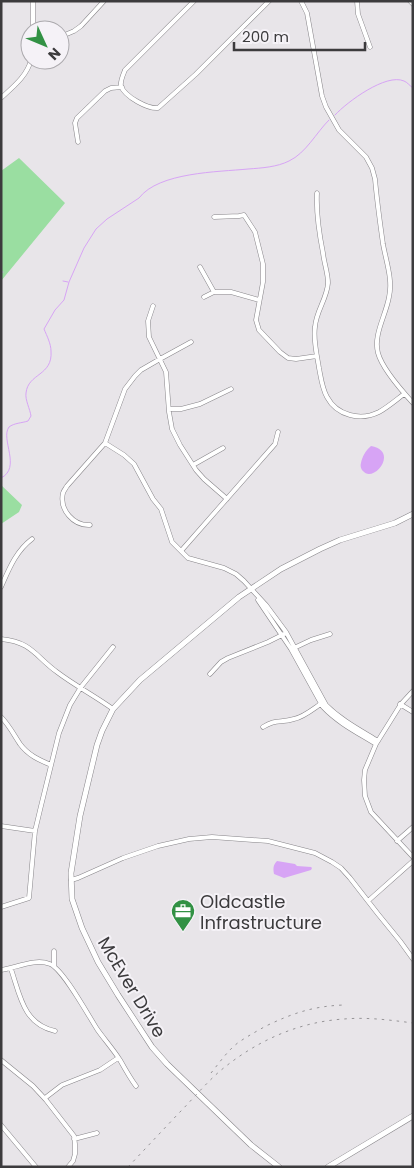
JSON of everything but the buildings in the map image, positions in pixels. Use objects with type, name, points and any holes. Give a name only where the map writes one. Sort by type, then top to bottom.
[{"type":"street","points":[[33,1],[33,20]]},
{"type":"street","points":[[70,32],[81,26],[104,1]]},
{"type":"street","points":[[194,1],[125,70],[121,83],[122,87],[130,97],[153,109],[158,108],[196,74],[269,1]]},
{"type":"street","points":[[301,1],[307,13],[322,96],[326,107],[339,130],[366,157],[372,168],[390,288],[378,336],[378,352],[381,360],[404,394],[413,403]]},
{"type":"street","points":[[357,1],[358,14],[370,47]]},
{"type":"street","points":[[410,1],[413,4]]},
{"type":"street","points":[[1,98],[19,81],[26,70]]},
{"type":"street","points":[[78,142],[75,122],[77,118],[105,91],[122,87]]},
{"type":"street","points":[[317,193],[318,223],[328,281],[326,294],[315,327],[317,356],[325,393],[332,404],[342,413],[363,417],[379,412],[404,394]]},
{"type":"street","points":[[214,217],[244,215],[255,232],[263,264],[263,282],[256,320],[259,330],[288,358],[296,359],[317,356]]},
{"type":"street","points":[[200,267],[214,292]]},
{"type":"street","points":[[204,297],[214,292],[231,292],[259,300]]},
{"type":"street","points":[[153,306],[148,321],[148,331],[166,372],[172,429],[193,465],[204,479],[227,499]]},
{"type":"street","points":[[90,525],[84,525],[72,520],[66,511],[63,504],[63,494],[67,486],[105,443],[125,389],[135,376],[141,370],[191,342]]},
{"type":"street","points":[[169,409],[181,409],[200,404],[231,389]]},
{"type":"street","points":[[180,551],[275,444],[278,432]]},
{"type":"street","points":[[105,443],[134,464],[153,499],[161,509],[172,542],[180,551],[188,558],[224,568],[244,580],[293,648],[330,715],[377,742]]},
{"type":"street","points":[[193,465],[224,448]]},
{"type":"street","name":"McEver Drive","points":[[279,1167],[251,1145],[167,1064],[152,1047],[98,962],[78,920],[72,899],[71,873],[80,816],[97,745],[113,709],[140,680],[239,597],[281,569],[320,548],[394,523],[413,514]]},
{"type":"street","points":[[1,587],[16,554],[24,544],[32,539]]},
{"type":"street","points":[[210,674],[221,662],[228,658],[284,634]]},
{"type":"street","points":[[293,648],[330,634]]},
{"type":"street","points":[[1,639],[22,643],[33,650],[56,672],[113,709]]},
{"type":"street","points":[[1,906],[29,898],[35,831],[63,723],[70,705],[81,687],[113,648]]},
{"type":"street","points":[[413,691],[400,704],[377,742],[365,770],[364,780],[364,796],[371,812],[413,857]]},
{"type":"street","points":[[263,727],[270,722],[293,720],[322,703]]},
{"type":"street","points":[[400,704],[413,712]]},
{"type":"street","points":[[1,716],[21,746],[30,755],[51,765]]},
{"type":"street","points":[[1,826],[35,831]]},
{"type":"street","points":[[397,841],[413,827]]},
{"type":"street","points":[[71,880],[123,858],[158,846],[189,839],[212,838],[268,841],[315,853],[341,868],[400,940],[413,959]]},
{"type":"street","points":[[368,901],[413,861]]},
{"type":"street","points":[[54,951],[54,966]]},
{"type":"street","points":[[1,970],[43,962],[54,966],[66,978],[136,1086]]},
{"type":"street","points":[[11,969],[22,1005],[26,1011],[39,1025],[55,1031]]},
{"type":"street","points":[[45,1098],[62,1085],[100,1070],[118,1058]]},
{"type":"street","points":[[1,1060],[33,1086],[69,1128],[74,1139],[75,1154],[73,1161],[68,1167]]},
{"type":"street","points":[[328,1167],[413,1116]]},
{"type":"street","points":[[1,1125],[36,1167]]},
{"type":"street","points":[[74,1139],[97,1133]]},
{"type":"green space","points":[[19,158],[65,203],[1,281],[1,171]]},
{"type":"green space","points":[[1,485],[22,505],[19,512],[1,524]]},
{"type":"shaded area","points":[[371,446],[379,449],[383,454],[384,460],[378,470],[367,474],[362,470],[361,464],[364,454]]},
{"type":"shaded area","points":[[277,861],[312,868],[311,870],[284,878],[274,874],[274,867]]},
{"type":"waterway","points":[[335,115],[357,96],[387,81],[404,81],[413,88]]},
{"type":"waterway","points":[[1,478],[10,467],[7,439],[9,427],[28,421],[31,416],[26,396],[28,386],[44,370],[51,359],[49,340],[44,329],[55,310],[64,300],[69,282],[84,248],[96,229],[107,219],[139,198],[148,189],[174,178],[269,167],[289,161],[306,148],[329,120]]},
{"type":"waterway","points":[[63,281],[68,282]]},
{"type":"railway","points":[[211,1073],[235,1045],[266,1026],[304,1011],[344,1005]]},
{"type":"railway","points":[[128,1167],[214,1076],[234,1060],[263,1042],[294,1029],[327,1021],[361,1018],[413,1023]]},
{"type":"place","name":"Oldcastle Infrastructure","points":[[183,932]]}]
